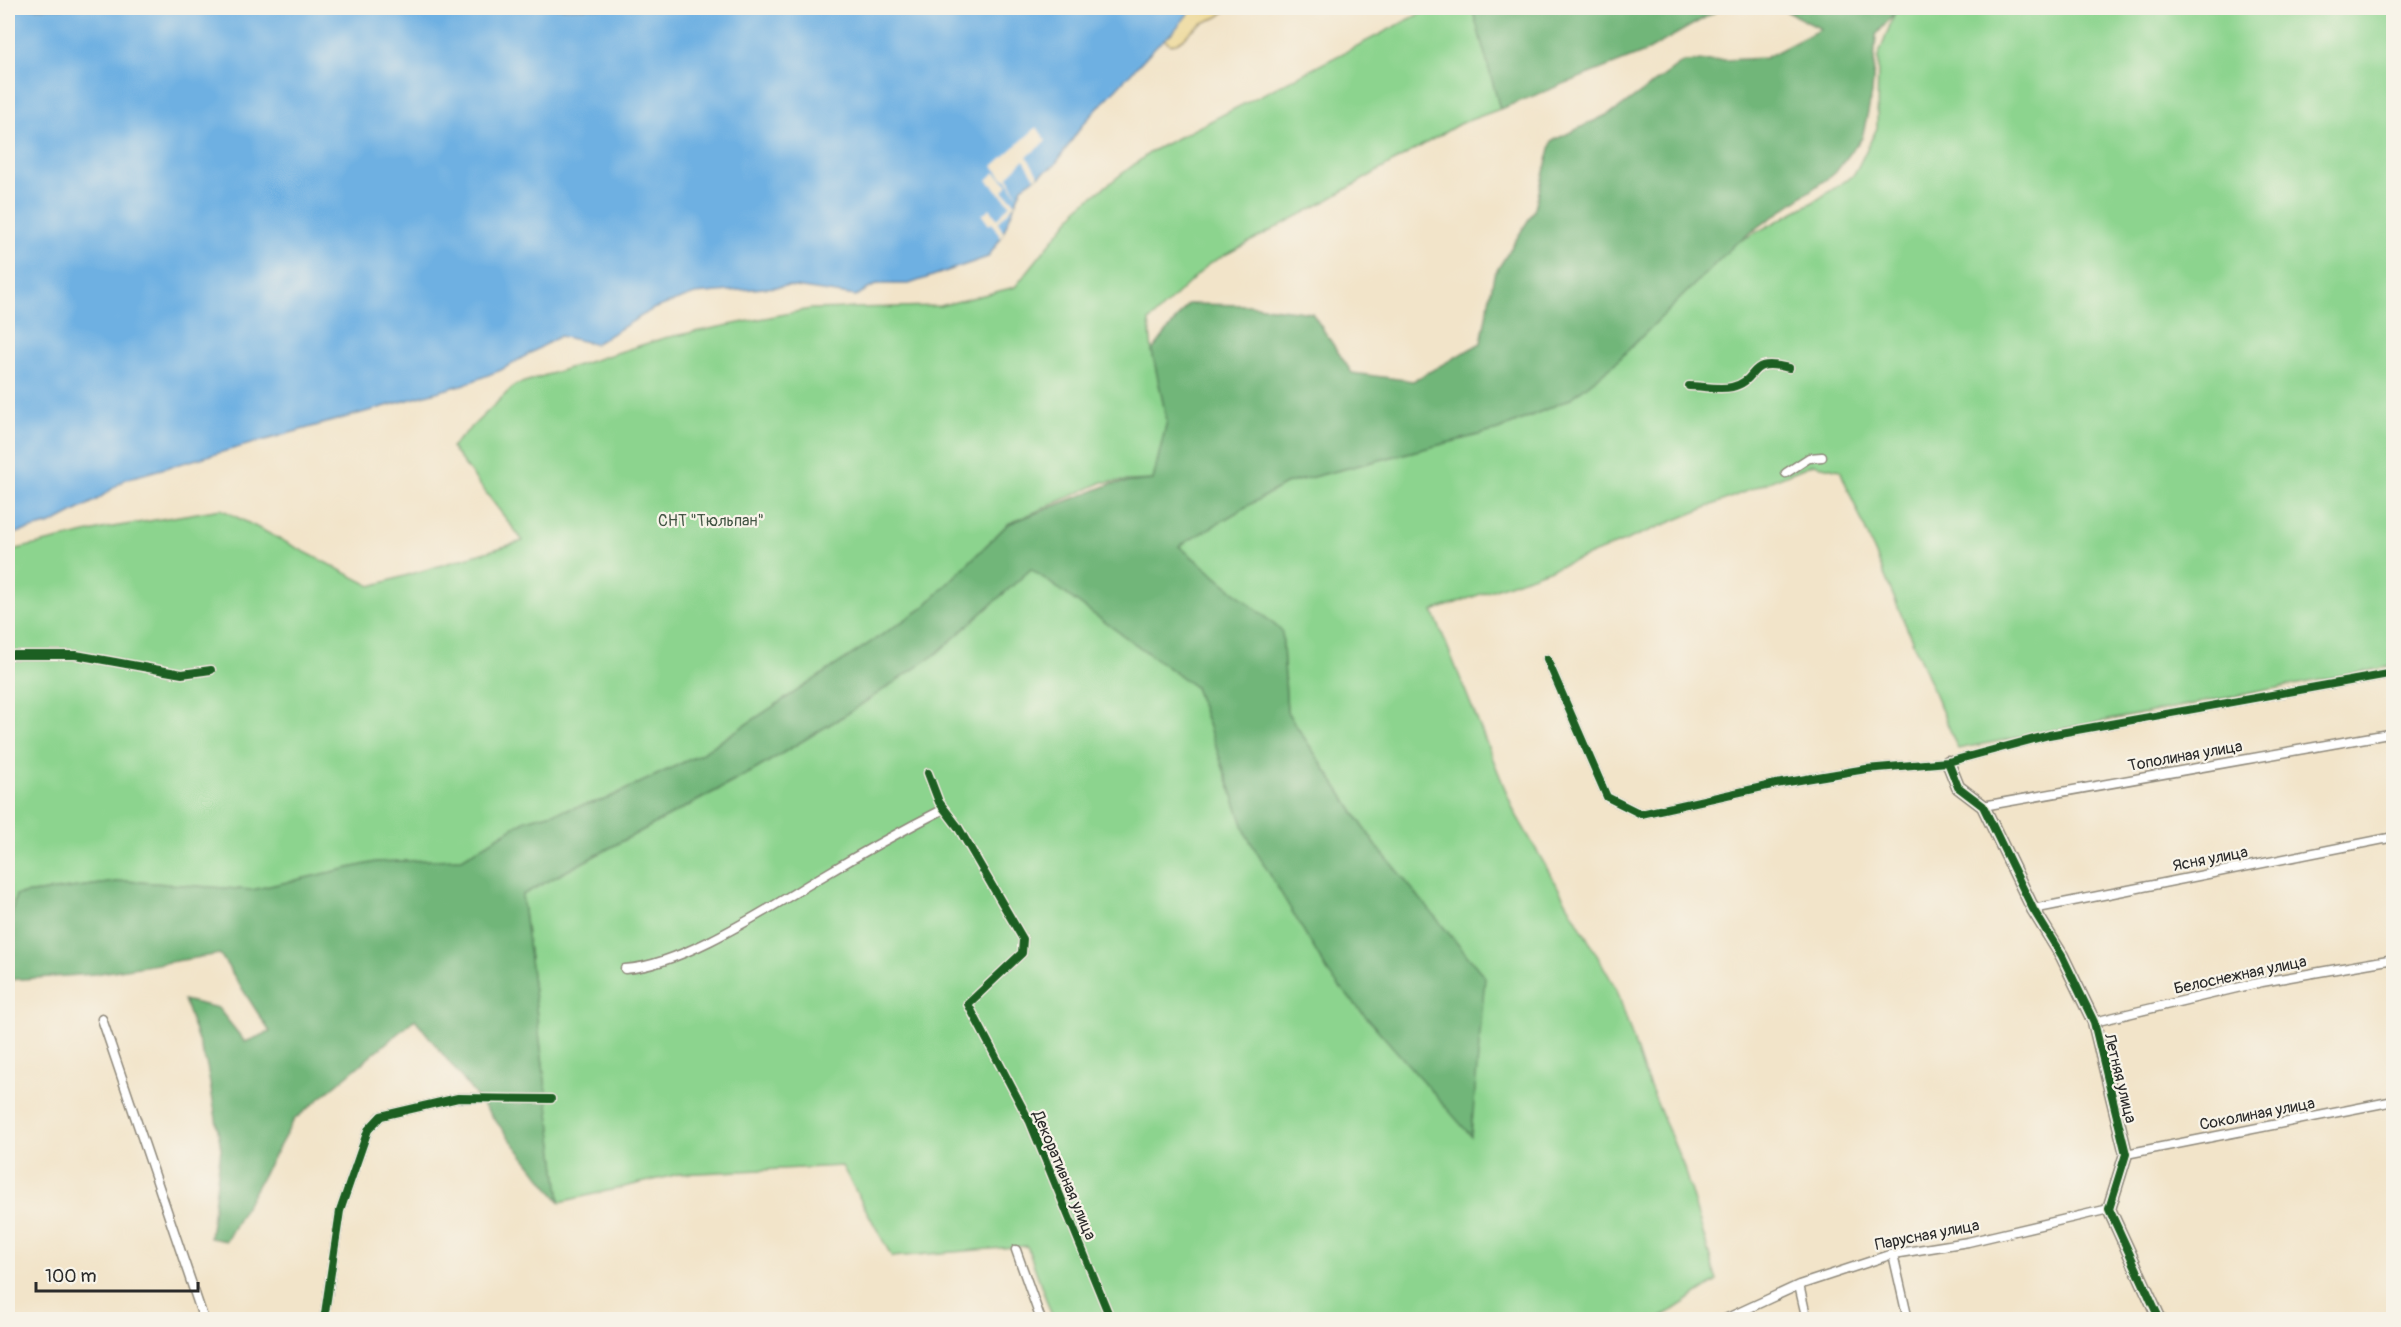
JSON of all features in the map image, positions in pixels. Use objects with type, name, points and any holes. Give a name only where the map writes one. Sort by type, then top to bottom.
[{"type":"street","points":[[1689,386],[1732,387],[1743,381],[1758,366],[1770,363],[1789,368]]},
{"type":"street","points":[[1786,472],[1809,458],[1821,457]]},
{"type":"street","points":[[8,655],[76,656],[182,674],[211,670]]},
{"type":"street","points":[[1547,659],[1607,797],[1641,814],[1776,784],[1866,769],[1948,762],[2049,735],[2394,673]]},
{"type":"street","name":"Тополиная улица","points":[[1983,806],[2394,733]]},
{"type":"street","name":"Летняя улица","points":[[1948,762],[1958,787],[1983,806],[2033,909],[2062,956],[2094,1022],[2126,1154]]},
{"type":"street","name":"Декоративная улица","points":[[928,773],[944,809],[958,827],[1023,939],[1022,952],[968,1004],[1030,1122],[1111,1320]]},
{"type":"street","points":[[625,969],[645,968],[717,937],[888,837],[944,809]]},
{"type":"street","name":"Ясня улица","points":[[2033,909],[2394,837]]},
{"type":"street","name":"Белоснежная улица","points":[[2094,1022],[2262,982],[2394,958]]},
{"type":"street","points":[[102,1020],[204,1320]]},
{"type":"street","points":[[324,1320],[340,1211],[368,1130],[381,1116],[458,1098],[552,1099]]},
{"type":"street","name":"Соколиная улица","points":[[2126,1154],[2394,1101]]},
{"type":"street","points":[[2126,1154],[2109,1209],[2160,1320]]},
{"type":"street","name":"Парусная улица","points":[[1723,1320],[1799,1285],[1893,1254],[1968,1242],[2109,1209]]},
{"type":"street","points":[[1016,1250],[1041,1320]]},
{"type":"street","points":[[1893,1254],[1908,1320]]},
{"type":"street","points":[[1799,1285],[1807,1320]]},
{"type":"green space","name":"СНТ \"Тюльпан\"","points":[[1431,8],[1473,8],[1500,109],[1459,124],[1326,201],[1210,263],[1149,321],[1152,351],[1167,421],[1153,480],[1103,482],[1008,524],[923,608],[701,754],[604,800],[526,820],[462,859],[376,862],[252,890],[125,881],[16,895],[8,929],[8,551],[107,528],[221,509],[371,586],[523,541],[451,447],[515,385],[664,338],[810,309],[940,306],[1015,287],[1080,206],[1152,151]]},
{"type":"green space","points":[[1472,8],[1757,8],[1720,9],[1645,52],[1500,109]]},
{"type":"green space","points":[[1780,8],[1899,8],[1876,35],[1872,94],[1862,138],[1835,173],[1736,243],[1613,365],[1570,399],[1498,430],[1285,484],[1179,546],[1282,631],[1287,712],[1375,844],[1485,977],[1471,1136],[1331,977],[1247,836],[1195,687],[1031,569],[936,654],[850,712],[758,768],[522,895],[560,1202],[415,1019],[294,1120],[226,1241],[210,1238],[221,1148],[207,1066],[184,1000],[218,1008],[245,1042],[270,1032],[220,954],[94,974],[8,980],[8,929],[16,895],[125,881],[252,890],[376,862],[462,859],[526,820],[604,800],[701,754],[923,608],[1008,524],[1111,484],[1153,480],[1167,421],[1152,351],[1188,304],[1248,305],[1312,313],[1352,373],[1413,381],[1481,343],[1494,275],[1534,211],[1552,141],[1617,110],[1683,62],[1765,58],[1821,29]]},
{"type":"green space","points":[[1974,8],[2393,8],[2393,666],[1958,749],[1840,470],[1813,464],[1585,557],[1433,611],[1514,811],[1617,990],[1643,1070],[1683,1165],[1717,1281],[1659,1319],[1053,1319],[1027,1246],[892,1257],[842,1166],[679,1174],[560,1202],[522,895],[753,771],[850,712],[936,654],[1031,569],[1195,687],[1247,836],[1375,844],[1287,712],[1282,631],[1179,546],[1285,484],[1498,430],[1570,399],[1613,365],[1736,243],[1815,201],[1854,175],[1877,128],[1878,57],[1895,12]]},
{"type":"sand","points":[[1193,8],[1228,8],[1220,16],[1199,25],[1182,40],[1171,45],[1164,39]]},
{"type":"water","points":[[8,8],[1193,8],[1173,32],[1157,45],[1083,124],[1055,165],[1022,187],[1001,238],[988,257],[909,284],[877,284],[856,296],[788,286],[695,294],[653,309],[595,344],[560,336],[501,370],[465,384],[126,479],[95,501],[51,524],[8,535]]},
{"type":"pier","points":[[1037,127],[1046,141],[1027,157],[1039,176],[1035,178],[1024,160],[1008,176],[1018,197],[1006,178],[1004,179],[993,166]]},
{"type":"pier","points":[[995,172],[1008,185],[1003,191],[1016,203],[998,223],[1004,233],[1001,238],[992,223],[989,225],[982,215],[990,208],[997,219],[1010,204],[987,180]]},
{"type":"cycle path","points":[[1689,386],[1727,388],[1741,384],[1759,367],[1775,365],[1789,368]]},
{"type":"cycle path","points":[[8,655],[76,655],[182,674],[211,670]]},
{"type":"cycle path","points":[[1547,659],[1607,797],[1641,814],[1776,784],[1866,769],[1948,762],[2049,735],[2394,673]]},
{"type":"cycle path","points":[[1948,762],[1958,787],[1983,806],[2033,909],[2062,956],[2094,1022],[2126,1154],[2109,1209],[2160,1320]]},
{"type":"cycle path","points":[[928,773],[939,802],[958,827],[1023,939],[1022,953],[968,1004],[1030,1122],[1111,1320]]},
{"type":"cycle path","points":[[324,1320],[340,1211],[368,1130],[381,1116],[458,1098],[551,1099]]}]
